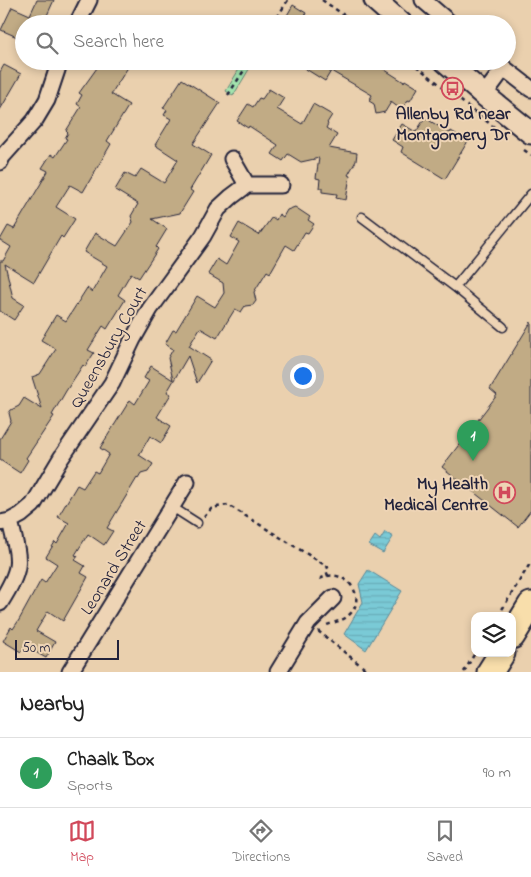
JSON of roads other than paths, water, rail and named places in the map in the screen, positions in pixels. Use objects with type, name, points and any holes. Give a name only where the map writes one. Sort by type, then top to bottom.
[{"type":"main road","points":[[375,0],[392,15]]},
{"type":"main road","points":[[454,70],[484,96],[524,139]]},
{"type":"main road","points":[[516,629],[531,605]]},
{"type":"main road","points":[[490,672],[499,657]]},
{"type":"street","points":[[82,15],[89,0]]},
{"type":"street","points":[[423,0],[440,15]]},
{"type":"street","points":[[1,158],[36,120],[47,100],[57,70]]},
{"type":"street","points":[[484,96],[497,70]]},
{"type":"street","points":[[506,70],[531,89]]},
{"type":"street","points":[[232,159],[247,186],[282,185]]},
{"type":"street","name":"Queensbury Court","points":[[5,522],[21,515],[33,505],[61,458],[112,383],[132,339],[150,309],[202,236],[218,209],[247,186]]},
{"type":"street","name":"Leonard Street","points":[[70,672],[187,482]]},
{"type":"street","points":[[0,604],[14,580],[18,568],[18,555],[5,522]]},
{"type":"street","points":[[278,672],[308,623],[333,598]]},
{"type":"lane","points":[[455,287],[531,194]]},
{"type":"lane","points":[[362,217],[455,287],[503,327]]},
{"type":"lane","points":[[172,507],[197,522]]},
{"type":"water","points":[[385,532],[393,537],[383,553],[369,545],[375,536],[380,540]]},
{"type":"water","points":[[368,570],[402,591],[366,650],[344,634],[363,602],[359,584]]},
{"type":"place","name":"Allenby Rd near Montgomery Dr","points":[[453,88]]},
{"type":"place","name":"Chaalk Box","points":[[473,461]]},
{"type":"place","name":"My Health Medical Centre","points":[[504,493]]}]
